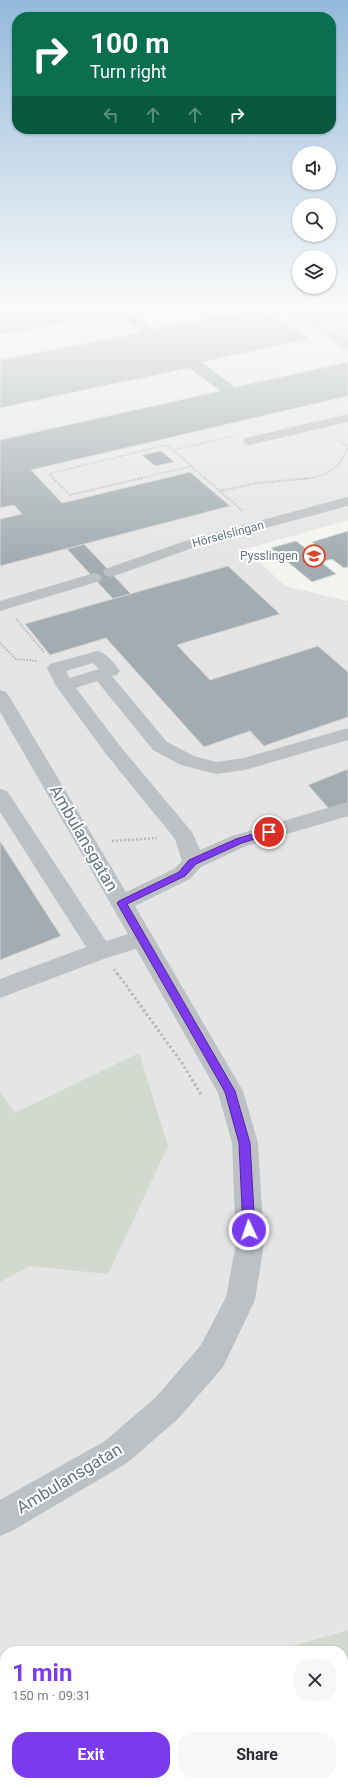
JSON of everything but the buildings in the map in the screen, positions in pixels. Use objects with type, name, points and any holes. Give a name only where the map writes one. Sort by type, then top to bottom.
[{"type":"street","points":[[250,441],[348,418]]},
{"type":"street","name":"Hörselslingan","points":[[111,572],[196,542],[348,501]]},
{"type":"street","points":[[6,610],[94,578]]},
{"type":"street","points":[[65,686],[111,671],[97,656],[54,665],[65,686],[113,750],[186,837],[193,862]]},
{"type":"street","points":[[101,674],[160,746],[188,761],[216,768],[245,764],[348,734]]},
{"type":"street","name":"Ambulansgatan","points":[[0,1519],[116,1452],[167,1408],[212,1356],[240,1300],[250,1244],[245,1143],[230,1091],[143,938],[2,703]]},
{"type":"street","points":[[0,796],[101,951]]},
{"type":"street","points":[[122,903],[182,874],[193,862],[239,841],[348,810]]},
{"type":"street","points":[[0,989],[101,951],[143,938]]},
{"type":"path","points":[[219,491],[248,484],[304,478],[324,474],[335,469],[348,447],[318,425]]},
{"type":"path","points":[[173,450],[234,435]]},
{"type":"path","points":[[192,466],[70,495],[49,474],[166,445],[192,466],[243,512]]},
{"type":"path","points":[[6,610],[54,665]]},
{"type":"path","points":[[0,643],[16,659],[54,665]]},
{"type":"path","points":[[87,843],[186,837]]},
{"type":"path","points":[[101,951],[182,1063],[205,1101]]},
{"type":"shaded area","points":[[0,392],[348,392],[348,520],[246,549],[285,586],[348,601],[348,1630],[292,1646],[0,1646]]},
{"type":"shaded area","points":[[139,1053],[168,1146],[108,1274],[29,1266],[0,1282],[0,1092],[15,1113]]},
{"type":"shaded area","points":[[348,1630],[348,1646],[292,1646]]},
{"type":"place","name":"Pysslingen","points":[[314,556]]},
{"type":"route","points":[[249,1230],[245,1143],[230,1091],[122,903],[182,874],[193,862],[239,841],[269,832]]}]
